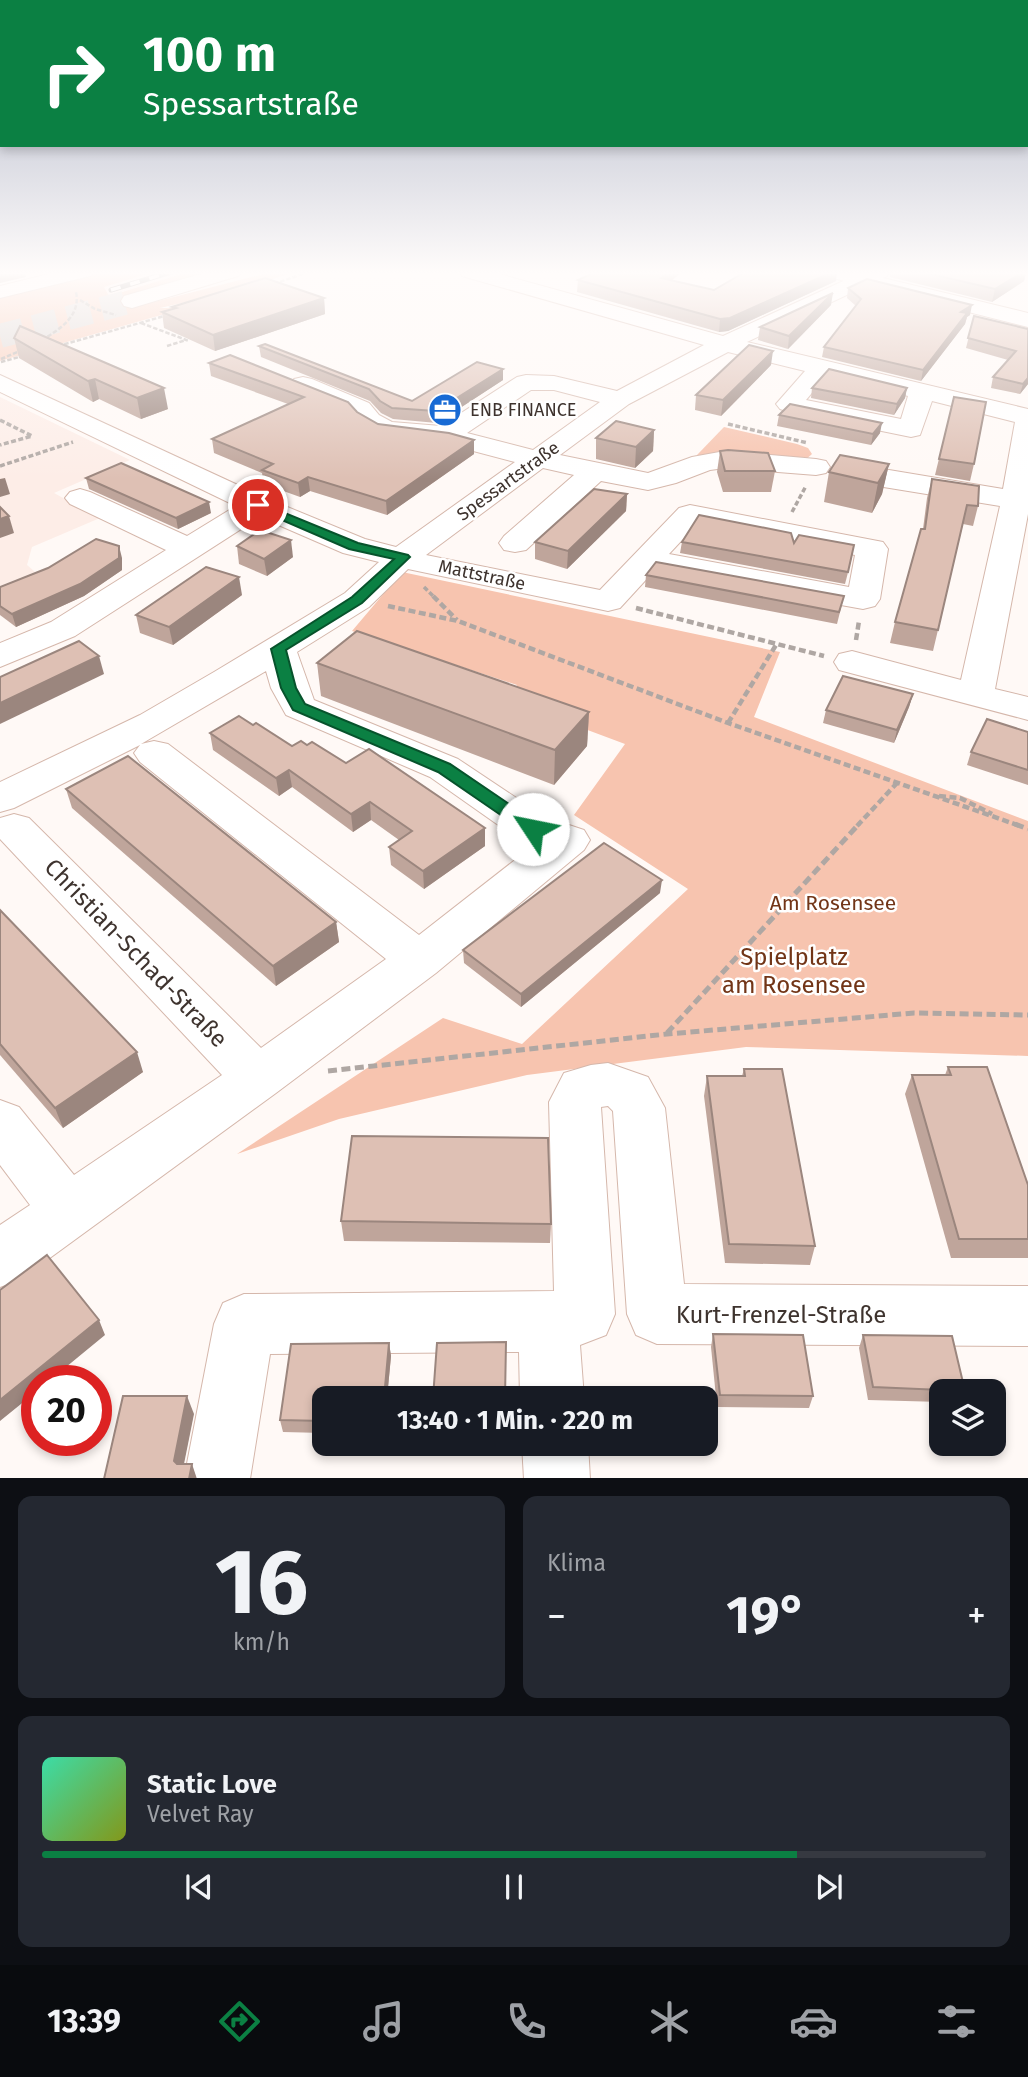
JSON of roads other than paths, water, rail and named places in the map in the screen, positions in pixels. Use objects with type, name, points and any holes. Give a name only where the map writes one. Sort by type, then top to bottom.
[{"type":"main road","points":[[719,341],[1028,418],[1019,509],[976,694]]},
{"type":"main road","name":"Spessartstraße","points":[[7,813],[357,600],[404,557],[620,399],[730,341]]},
{"type":"main road","points":[[821,367],[789,404],[911,429],[922,391]]},
{"type":"main road","points":[[278,375],[360,408],[370,421],[386,429],[446,435],[538,459],[649,482],[695,465],[744,458],[822,464],[844,477],[859,474],[1019,509]]},
{"type":"main road","name":"Mattstraße","points":[[0,382],[258,505],[354,546],[608,601],[648,561]]},
{"type":"main road","points":[[446,435],[526,382],[554,383],[620,399]]},
{"type":"main road","points":[[514,543],[595,472]]},
{"type":"main road","points":[[80,498],[189,548]]},
{"type":"main road","points":[[0,656],[63,629],[258,505]]},
{"type":"main road","points":[[690,514],[873,549],[863,599],[648,561],[690,514]]},
{"type":"main road","points":[[0,1259],[258,1078],[419,960],[551,835],[444,768],[299,707],[289,688],[278,649]]},
{"type":"main road","points":[[852,663],[1028,709]]},
{"type":"main road","points":[[154,753],[419,960]]},
{"type":"main road","name":"Christian-Schad-Straße","points":[[7,813],[258,1078]]},
{"type":"main road","name":"Kurt-Frenzel-Straße","points":[[217,1478],[244,1324],[548,1322],[585,1314],[575,1102],[582,1089],[596,1084],[625,1087],[635,1096],[639,1108],[657,1314],[1028,1316]]},
{"type":"main road","points":[[0,1123],[68,1211]]},
{"type":"main road","points":[[548,1322],[551,1386]]},
{"type":"main road","points":[[555,1456],[556,1478]]},
{"type":"place","name":"ENB FINANCE","points":[[445,410]]},
{"type":"park label","name":"Am Rosensee","points":[[833,903]]},
{"type":"park label","name":"Spielplatz am Rosensee","points":[[794,971]]}]
